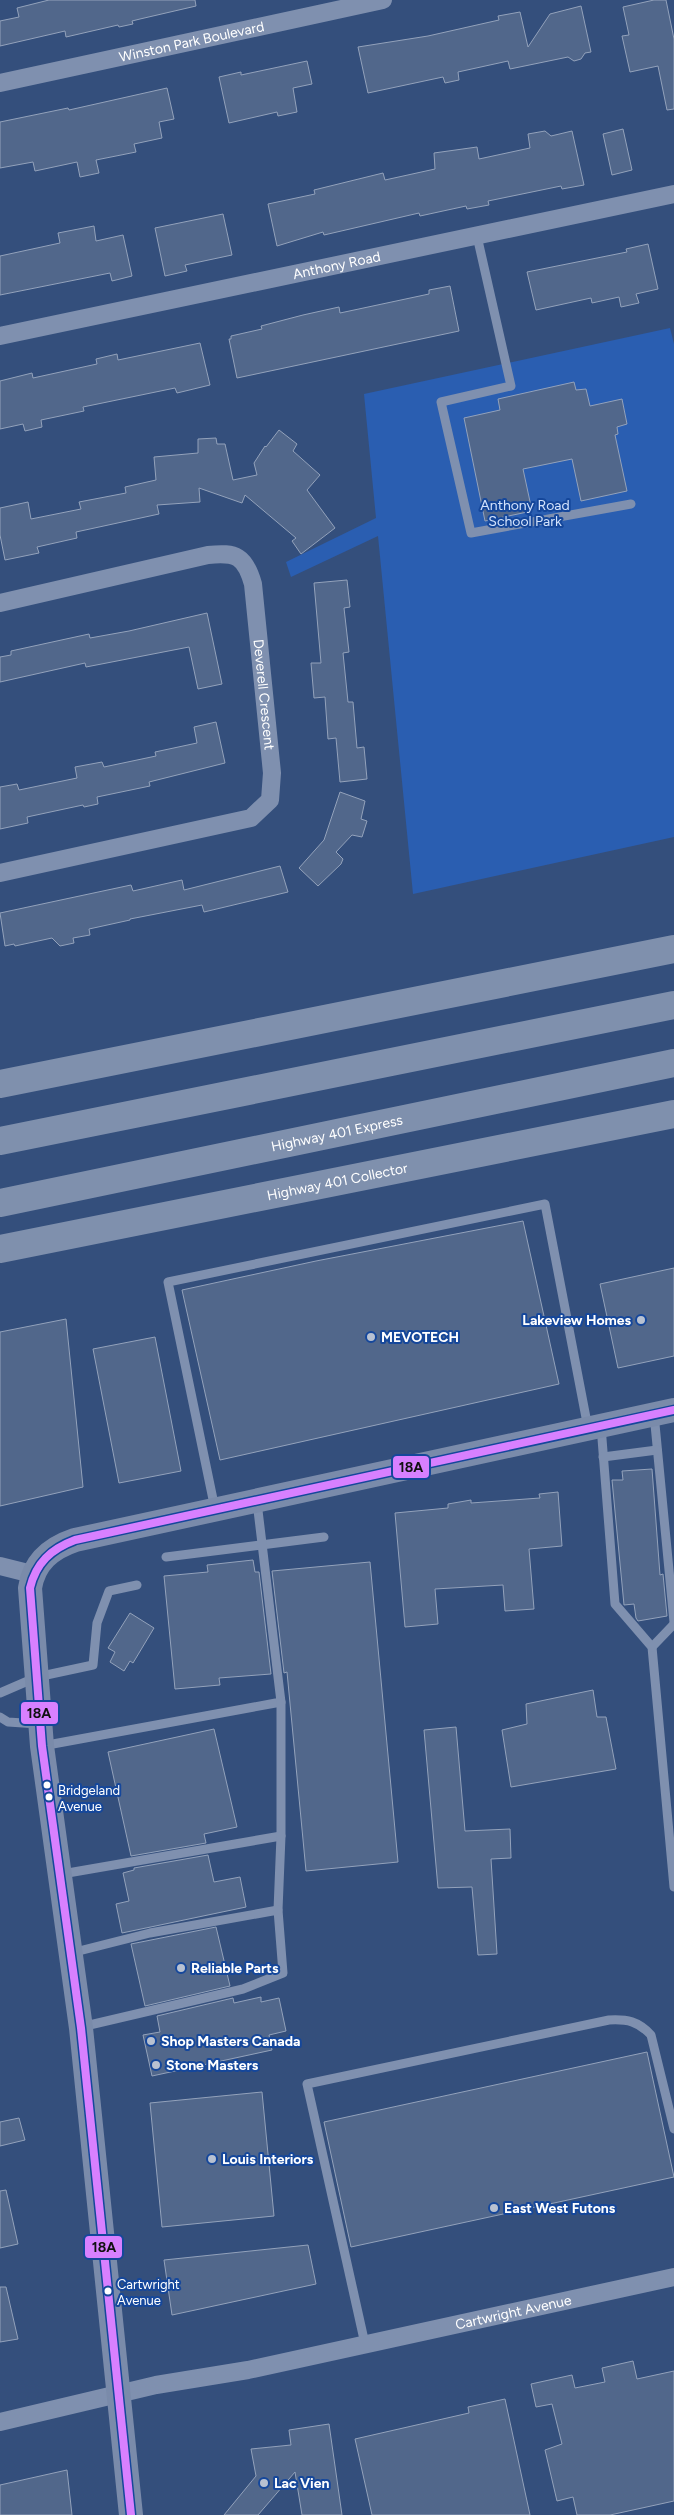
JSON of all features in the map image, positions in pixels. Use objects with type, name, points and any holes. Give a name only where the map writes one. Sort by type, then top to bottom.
[{"type":"highway","points":[[0,1084],[674,949]]},
{"type":"highway","points":[[0,1141],[674,1005]]},
{"type":"highway","name":"Highway 401 Express","points":[[0,1203],[674,1063]]},
{"type":"highway","name":"Highway 401 Collector","points":[[0,1249],[674,1114]]},
{"type":"street","name":"Winston Park Boulevard","points":[[0,83],[383,0]]},
{"type":"street","name":"Anthony Road","points":[[0,336],[674,194]]},
{"type":"street","name":"Deverell Crescent","points":[[0,603],[208,555],[226,554],[236,556],[248,566],[253,584],[272,773],[270,800],[251,818],[0,873]]},
{"type":"street","points":[[131,2515],[120,2393],[81,2028],[41,1735],[30,1588],[32,1574],[43,1558],[55,1549],[75,1540],[664,1412]]},
{"type":"street","points":[[0,1566],[32,1574]]},
{"type":"street","name":"Cartwright Avenue","points":[[0,2422],[120,2393],[248,2370],[674,2277]]},
{"type":"lane","points":[[477,236],[511,386],[441,402],[471,533],[631,504]]},
{"type":"lane","points":[[215,1510],[168,1282],[545,1204],[594,1427],[603,1457],[615,1604],[652,1647],[674,1887]]},
{"type":"lane","points":[[652,1647],[674,1623],[657,1450],[664,1412]]},
{"type":"lane","points":[[603,1457],[657,1450]]},
{"type":"lane","points":[[81,2028],[243,1989],[283,1973],[278,1910],[281,1836],[280,1702],[257,1500]]},
{"type":"lane","points":[[166,1557],[324,1537]]},
{"type":"lane","points":[[0,1693],[36,1677],[93,1665],[97,1623],[109,1591],[137,1586]]},
{"type":"lane","points":[[0,1717],[41,1735],[280,1702]]},
{"type":"lane","points":[[60,1874],[281,1836]]},
{"type":"lane","points":[[71,1954],[150,1934],[278,1910]]},
{"type":"lane","points":[[365,2344],[307,2084],[609,2020],[626,2019],[641,2024],[651,2034],[674,2129]]},
{"type":"green space","name":"Anthony Road School Park","points":[[670,328],[674,344],[674,837],[413,894],[378,536],[291,577],[286,562],[376,518],[364,394]]},
{"type":"building","points":[[49,0],[195,0],[196,6],[132,21],[133,24],[119,27],[118,25],[66,37],[65,31],[0,46],[0,21],[19,17],[17,8]]},
{"type":"building","points":[[654,0],[666,0],[674,39],[674,109],[667,110],[658,66],[630,72],[622,36],[629,35],[623,7]]},
{"type":"building","points":[[581,6],[591,52],[585,53],[581,59],[574,61],[568,57],[510,69],[508,61],[458,72],[459,80],[445,83],[443,77],[368,93],[358,47],[428,36],[499,20],[498,16],[520,12],[528,47],[550,14]]},
{"type":"building","points":[[307,61],[312,84],[293,88],[297,112],[278,116],[277,112],[229,123],[219,77],[241,72],[241,75]]},
{"type":"building","points":[[167,88],[174,119],[159,122],[162,138],[134,144],[136,152],[96,160],[99,173],[80,177],[77,162],[35,171],[33,162],[0,168],[0,122],[68,108],[69,110]]},
{"type":"building","points":[[623,129],[632,170],[612,175],[603,134]]},
{"type":"building","points":[[545,131],[551,136],[572,131],[584,185],[562,189],[561,186],[488,201],[489,205],[467,209],[466,206],[420,216],[419,213],[324,235],[323,232],[277,246],[268,204],[315,194],[314,190],[383,173],[385,180],[435,169],[434,153],[477,147],[479,159],[530,148],[528,134]]},
{"type":"building","points":[[223,214],[232,255],[185,265],[187,271],[165,276],[155,228]]},
{"type":"building","points":[[94,226],[96,241],[123,235],[132,276],[112,281],[110,273],[0,295],[0,256],[60,243],[58,233]]},
{"type":"building","points":[[648,244],[658,289],[636,294],[639,303],[621,307],[619,297],[592,303],[591,298],[536,310],[527,272],[627,252],[626,249]]},
{"type":"building","points":[[450,286],[459,331],[237,378],[229,339],[231,339],[231,336],[262,329],[261,326],[303,315],[339,307],[340,313],[429,294],[429,290]]},
{"type":"building","points":[[200,343],[210,385],[177,393],[175,388],[83,407],[84,411],[41,420],[42,427],[25,431],[23,424],[0,429],[0,381],[32,373],[33,378],[97,364],[96,359],[117,354],[118,360]]},
{"type":"building","points":[[574,382],[576,390],[586,389],[590,406],[622,399],[627,424],[617,427],[618,434],[615,435],[627,491],[581,501],[572,459],[523,469],[532,511],[485,521],[464,418],[500,410],[498,399]]},
{"type":"building","points":[[279,430],[297,444],[293,451],[320,475],[307,490],[335,528],[301,554],[292,541],[296,538],[245,495],[242,503],[199,488],[200,502],[157,505],[159,514],[76,532],[77,538],[37,547],[39,553],[5,560],[0,535],[0,508],[28,502],[31,519],[81,509],[79,502],[126,493],[125,487],[156,480],[154,457],[198,453],[198,439],[216,438],[217,444],[225,444],[233,480],[257,475],[254,463]]},
{"type":"building","points":[[347,580],[350,607],[344,608],[349,652],[343,653],[348,702],[353,702],[357,748],[364,747],[367,779],[340,782],[336,738],[328,739],[325,697],[314,698],[311,663],[321,663],[314,583]]},
{"type":"building","points":[[207,613],[222,684],[198,689],[189,647],[86,667],[85,663],[0,682],[0,657],[11,655],[11,651],[89,634],[90,638],[129,631]]},
{"type":"building","points":[[216,722],[225,763],[149,782],[150,786],[97,797],[98,804],[84,807],[83,805],[27,817],[28,823],[0,829],[0,787],[17,784],[19,790],[77,778],[75,767],[102,762],[104,767],[156,756],[155,752],[197,743],[194,727]]},
{"type":"building","points":[[340,792],[365,801],[361,819],[367,821],[362,837],[352,835],[336,852],[343,859],[341,864],[318,886],[299,868],[324,840]]},
{"type":"building","points":[[280,866],[288,892],[204,912],[202,905],[130,919],[89,929],[90,935],[73,938],[74,943],[60,946],[52,938],[15,946],[14,944],[5,946],[0,913],[131,885],[133,891],[182,880],[184,890]]},
{"type":"building","name":"MEVOTECH","points":[[523,1221],[559,1384],[220,1460],[182,1290],[316,1261]]},
{"type":"building","name":"Lakeview Homes","points":[[674,1268],[674,1356],[618,1368],[600,1284]]},
{"type":"building","points":[[66,1319],[83,1487],[0,1506],[0,1332]]},
{"type":"building","points":[[155,1337],[181,1471],[119,1483],[93,1349]]},
{"type":"building","points":[[652,1469],[660,1575],[663,1574],[667,1616],[638,1621],[634,1604],[624,1605],[612,1480],[623,1480],[622,1471]]},
{"type":"building","points":[[558,1492],[562,1546],[529,1549],[534,1609],[505,1611],[503,1585],[435,1589],[438,1624],[405,1627],[395,1513],[448,1508],[448,1504],[471,1500],[471,1503],[540,1498],[539,1494]]},
{"type":"building","points":[[253,1560],[255,1572],[259,1572],[271,1674],[219,1678],[220,1685],[175,1689],[164,1576],[208,1572],[207,1565]]},
{"type":"building","points":[[370,1562],[398,1862],[306,1871],[287,1672],[284,1673],[272,1571]]},
{"type":"building","points":[[130,1613],[154,1628],[133,1663],[130,1661],[124,1671],[110,1662],[115,1652],[108,1648]]},
{"type":"building","points":[[593,1690],[597,1717],[606,1717],[616,1769],[511,1787],[502,1730],[527,1724],[526,1704]]},
{"type":"building","points":[[456,1727],[465,1831],[510,1829],[511,1858],[491,1859],[497,1954],[478,1955],[472,1887],[438,1888],[424,1730]]},
{"type":"building","points":[[214,1729],[237,1827],[204,1834],[206,1843],[131,1856],[108,1752]]},
{"type":"building","points":[[208,1855],[214,1882],[240,1877],[246,1907],[122,1933],[116,1904],[129,1901],[123,1873],[134,1870],[134,1868]]},
{"type":"building","name":"Reliable Parts","points":[[216,1927],[230,1986],[145,2006],[131,1944]]},
{"type":"building","points":[[261,1997],[261,2002],[279,1998],[286,2031],[269,2035],[272,2050],[152,2076],[143,2035],[160,2032],[157,2016],[233,1998],[234,2003]]},
{"type":"building","points":[[647,2052],[674,2177],[351,2247],[324,2122]]},
{"type":"building","name":"Louis Interiors","points":[[262,2092],[274,2216],[162,2227],[150,2103]]},
{"type":"building","points":[[19,2118],[25,2140],[0,2146],[0,2122]]},
{"type":"building","points":[[6,2190],[18,2244],[0,2248],[0,2191]]},
{"type":"building","points":[[308,2245],[316,2284],[172,2315],[164,2260]]},
{"type":"building","points":[[0,2287],[6,2287],[18,2339],[0,2342]]},
{"type":"building","points":[[633,2361],[637,2379],[674,2371],[674,2501],[610,2515],[577,2515],[573,2497],[557,2501],[545,2450],[562,2444],[552,2404],[536,2407],[531,2384],[572,2375],[575,2388],[605,2382],[602,2368]]},
{"type":"building","points":[[505,2399],[530,2515],[372,2515],[355,2439],[469,2413],[468,2407]]},
{"type":"building","points":[[329,2424],[342,2515],[302,2515],[295,2472],[258,2515],[224,2515],[256,2476],[251,2449],[291,2445],[289,2430]]},
{"type":"building","points":[[67,2470],[72,2515],[0,2515],[0,2485]]},
{"type":"transit line","name":"18A","points":[[131,2515],[81,2028],[42,1746],[30,1588],[36,1571],[52,1553],[75,1540],[674,1410]]},
{"type":"place","name":"Lakeview Homes","points":[[641,1320]]},
{"type":"place","name":"MEVOTECH","points":[[371,1337]]},
{"type":"place","name":"Bridgeland Avenue","points":[[49,1797]]},
{"type":"place","name":"Reliable Parts","points":[[181,1968]]},
{"type":"place","name":"Shop Masters Canada","points":[[151,2041]]},
{"type":"place","name":"Stone Masters","points":[[156,2065]]},
{"type":"place","name":"Louis Interiors","points":[[212,2159]]},
{"type":"place","name":"East West Futons","points":[[494,2208]]},
{"type":"place","name":"Cartwright Avenue","points":[[108,2291]]},
{"type":"place","name":"Lac Vien","points":[[264,2483]]}]
